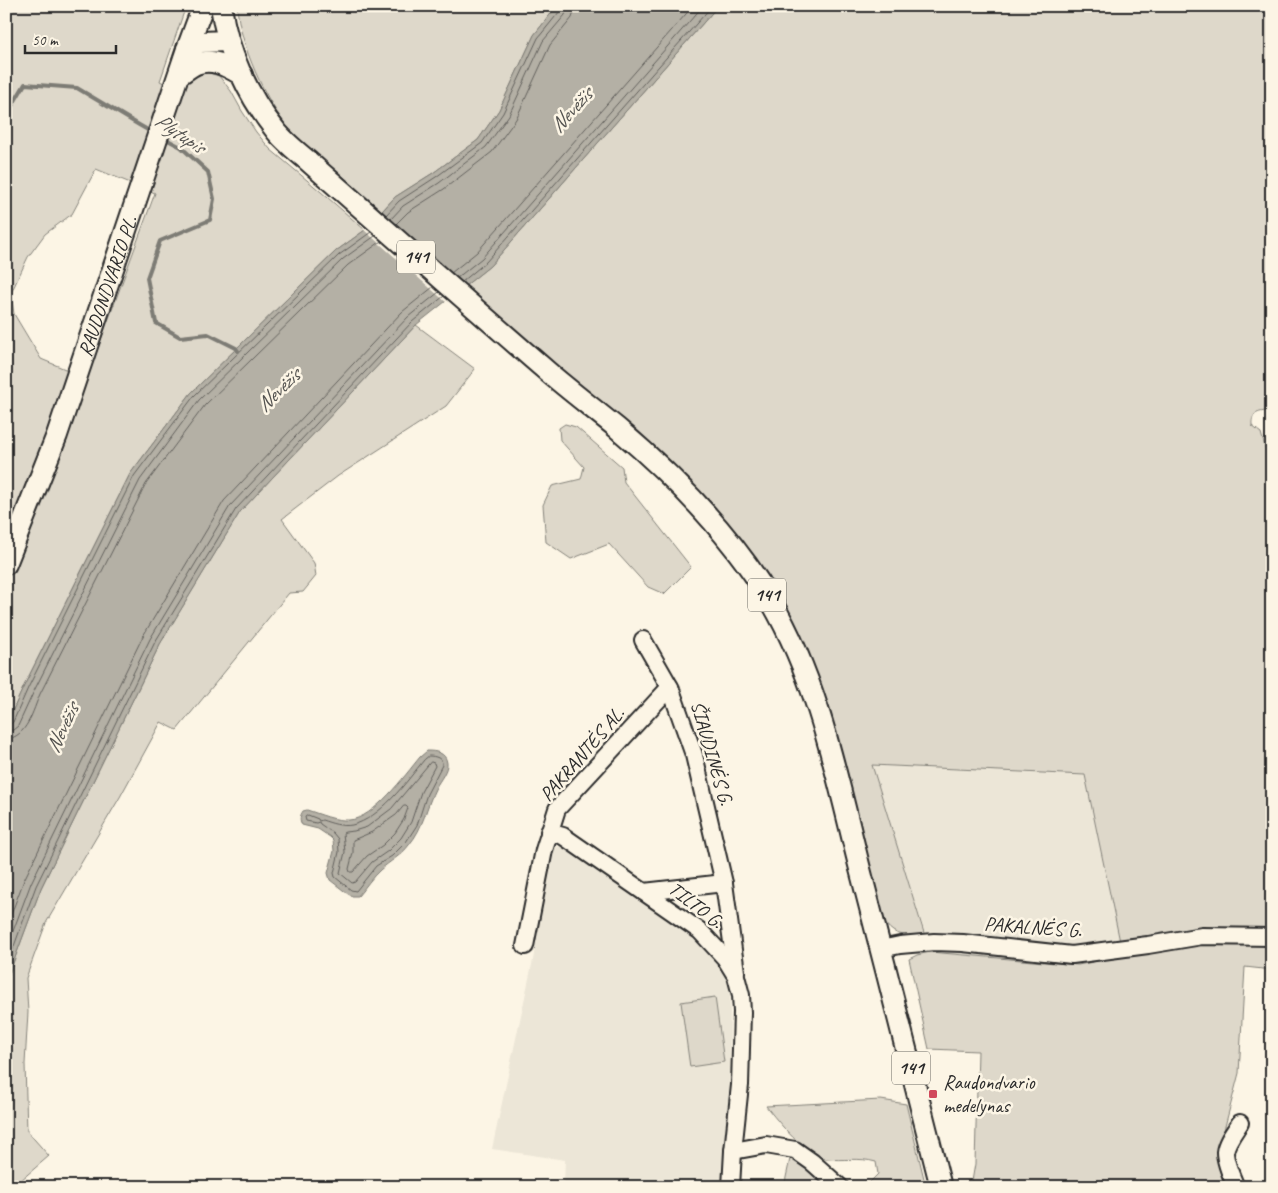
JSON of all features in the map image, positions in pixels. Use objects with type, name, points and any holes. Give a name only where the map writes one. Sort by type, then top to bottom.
[{"type":"main road","name":"RAUDONDVARIO PL.","points":[[6,564],[57,435],[203,6]]},
{"type":"main road","name":"141","points":[[221,6],[228,41],[242,75],[277,132],[503,333],[618,429],[687,492],[710,516],[729,540],[770,600],[786,630],[817,704],[941,1187]]},
{"type":"main road","points":[[187,49],[201,42],[228,41]]},
{"type":"main road","points":[[179,75],[196,64],[212,61],[219,55],[228,41]]},
{"type":"main road","points":[[212,61],[242,75]]},
{"type":"street","name":"ŠIAUDINĖS G.","points":[[643,640],[670,687],[694,755],[724,883],[736,976]]},
{"type":"street","name":"PAKRANTĖS AL.","points":[[525,946],[544,850],[557,809],[670,687]]},
{"type":"street","name":"TILTO G.","points":[[549,832],[563,836],[700,931],[725,958],[736,976],[741,995],[742,1012],[740,1085],[731,1187]]},
{"type":"street","points":[[644,892],[724,883]]},
{"type":"street","name":"PAKALNĖS G.","points":[[881,949],[934,942],[963,943],[1072,955],[1202,936],[1272,937]]},
{"type":"street","points":[[1236,1187],[1231,1176],[1225,1151],[1230,1137],[1240,1123]]},
{"type":"street","points":[[733,1151],[766,1145],[795,1150],[812,1162],[840,1187]]},
{"type":"shaded area","points":[[6,6],[186,6],[160,81],[181,92],[183,82],[197,72],[219,76],[231,91],[256,132],[270,149],[365,230],[336,251],[191,393],[130,474],[6,725]],"holes":[[[96,169],[155,193],[87,378],[41,359],[14,314],[11,293],[28,257],[45,234],[72,214]]]},
{"type":"shaded area","points":[[237,6],[557,6],[534,35],[499,110],[478,140],[433,173],[395,197],[382,211],[301,142],[272,105],[248,54]]},
{"type":"shaded area","points":[[718,6],[1272,6],[1272,411],[1263,411],[1254,415],[1252,426],[1261,433],[1272,472],[1272,970],[1245,967],[1239,1073],[1218,1153],[1228,1187],[971,1187],[975,1164],[978,1051],[929,1049],[909,959],[930,952],[1078,965],[1123,956],[1085,775],[872,765],[925,936],[904,935],[891,930],[881,920],[778,596],[508,328],[510,325],[466,285],[490,266]]},
{"type":"shaded area","points":[[416,325],[475,369],[446,406],[338,476],[282,519],[314,563],[316,576],[303,592],[289,593],[177,730],[161,722],[120,797],[46,923],[26,978],[28,1012],[25,1064],[27,1131],[49,1156],[13,1187],[6,1187],[6,982],[41,888],[160,644],[240,512]]},
{"type":"shaded area","points":[[565,424],[576,427],[622,467],[624,482],[691,567],[664,594],[648,587],[609,544],[571,559],[546,542],[543,505],[552,486],[581,479],[584,467],[560,440],[559,428]]},
{"type":"shaded area","points":[[871,765],[1085,775],[1123,956],[1078,965],[930,952]]},
{"type":"shaded area","points":[[561,846],[698,935],[725,971],[730,989],[730,1139],[725,1187],[591,1187],[564,1183],[565,1160],[492,1149],[533,960],[550,850]]},
{"type":"shaded area","points":[[715,997],[724,1062],[690,1067],[681,1002]]},
{"type":"shaded area","points":[[881,1100],[906,1104],[926,1187],[846,1187],[843,1184],[868,1184],[878,1174],[876,1162],[818,1157],[793,1137],[766,1106]]},
{"type":"shaded area","points":[[791,1154],[833,1187],[784,1187]]},
{"type":"water","name":"Nevėžis","points":[[557,6],[718,6],[490,266],[416,325],[240,512],[160,644],[41,888],[6,982],[6,725],[130,474],[191,393],[336,251],[365,230],[395,197],[433,173],[478,140],[499,110],[534,35]]},
{"type":"water","points":[[427,751],[437,752],[445,756],[447,766],[418,831],[406,849],[377,873],[358,896],[348,894],[330,880],[328,873],[334,851],[333,840],[318,829],[302,825],[300,819],[303,811],[307,810],[344,820],[359,818],[369,812],[388,795]]},
{"type":"pier","points":[[381,210],[468,287],[447,303],[363,229]]},
{"type":"waterway","name":"Plytupis","points":[[6,116],[25,84],[77,88],[153,133]]},
{"type":"waterway","name":"Plytupis","points":[[164,138],[181,147],[208,172],[214,199],[210,220],[160,241],[147,278],[156,323],[180,337],[208,334],[236,348],[238,351]]},
{"type":"place","name":"Raudondvario medelynas","points":[[933,1094]]}]
